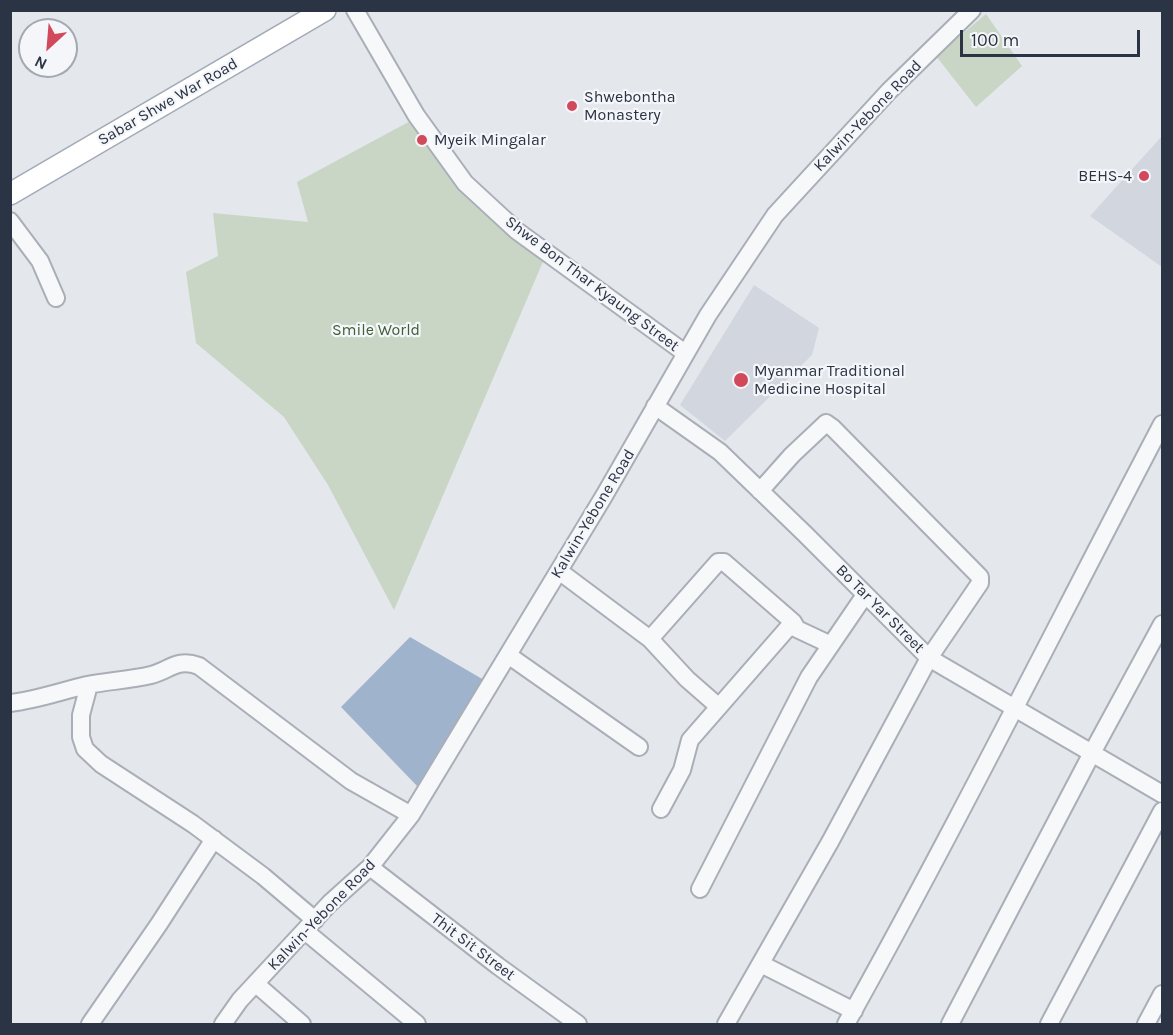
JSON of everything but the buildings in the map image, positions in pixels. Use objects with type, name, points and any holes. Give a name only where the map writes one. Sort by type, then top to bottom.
[{"type":"main road","name":"Sabar Shwe War Road","points":[[10,194],[325,10]]},
{"type":"street","name":"Shwe Bon Thar Kyaung Street","points":[[355,10],[416,115],[465,183],[517,231],[685,353]]},
{"type":"street","name":"Kalwin-Yebone Road","points":[[223,1024],[240,1000],[370,867],[411,815],[559,571],[708,315],[775,215],[888,92],[972,10]]},
{"type":"street","points":[[10,221],[40,261],[56,298]]},
{"type":"street","name":"Bo Tar Yar Street","points":[[655,406],[720,452],[929,658],[1162,794]]},
{"type":"street","points":[[726,1024],[830,842],[929,658],[980,583],[980,577],[826,423],[792,455],[760,491]]},
{"type":"street","points":[[761,964],[850,1021],[1016,709],[1072,595],[1162,424]]},
{"type":"street","points":[[650,639],[718,562],[724,562],[793,622],[797,629],[831,645]]},
{"type":"street","points":[[559,571],[650,639],[687,679],[719,707]]},
{"type":"street","points":[[700,889],[809,677],[865,595]]},
{"type":"street","points":[[661,809],[682,770],[690,740],[793,622]]},
{"type":"street","points":[[950,1024],[1162,624]]},
{"type":"street","points":[[508,655],[639,747]]},
{"type":"street","points":[[10,703],[33,700],[88,685],[153,674],[177,663],[188,662],[199,666],[351,781],[411,815]]},
{"type":"street","points":[[88,685],[81,715],[81,737],[85,749],[101,764],[194,824],[263,876],[310,926],[417,1024]]},
{"type":"street","points":[[1049,1024],[1162,811]]},
{"type":"street","points":[[90,1024],[214,839]]},
{"type":"street","name":"Thit Sit Street","points":[[370,867],[498,966],[578,1024]]},
{"type":"street","points":[[256,984],[302,1024]]},
{"type":"street","points":[[1146,1024],[1162,994]]},
{"type":"shaded area","name":"BEHS-4","points":[[1162,136],[1162,267],[1090,216]]},
{"type":"shaded area","name":"Myanmar Traditional Medicine Hospital","points":[[754,285],[819,328],[812,355],[725,441],[680,405]]},
{"type":"green space","points":[[986,14],[1022,66],[976,107],[936,56]]},
{"type":"green space","name":"Smile World","points":[[416,118],[477,196],[545,257],[394,610],[328,485],[284,417],[196,343],[186,272],[218,256],[213,213],[308,222],[297,182]]},
{"type":"water","points":[[410,637],[484,680],[418,787],[341,707]]},
{"type":"place","name":"Shwebontha Monastery","points":[[572,106]]},
{"type":"place","name":"Myeik Mingalar","points":[[422,140]]},
{"type":"place","name":"BEHS-4","points":[[1144,176]]},
{"type":"place","name":"Myanmar Traditional Medicine Hospital","points":[[741,380]]}]
